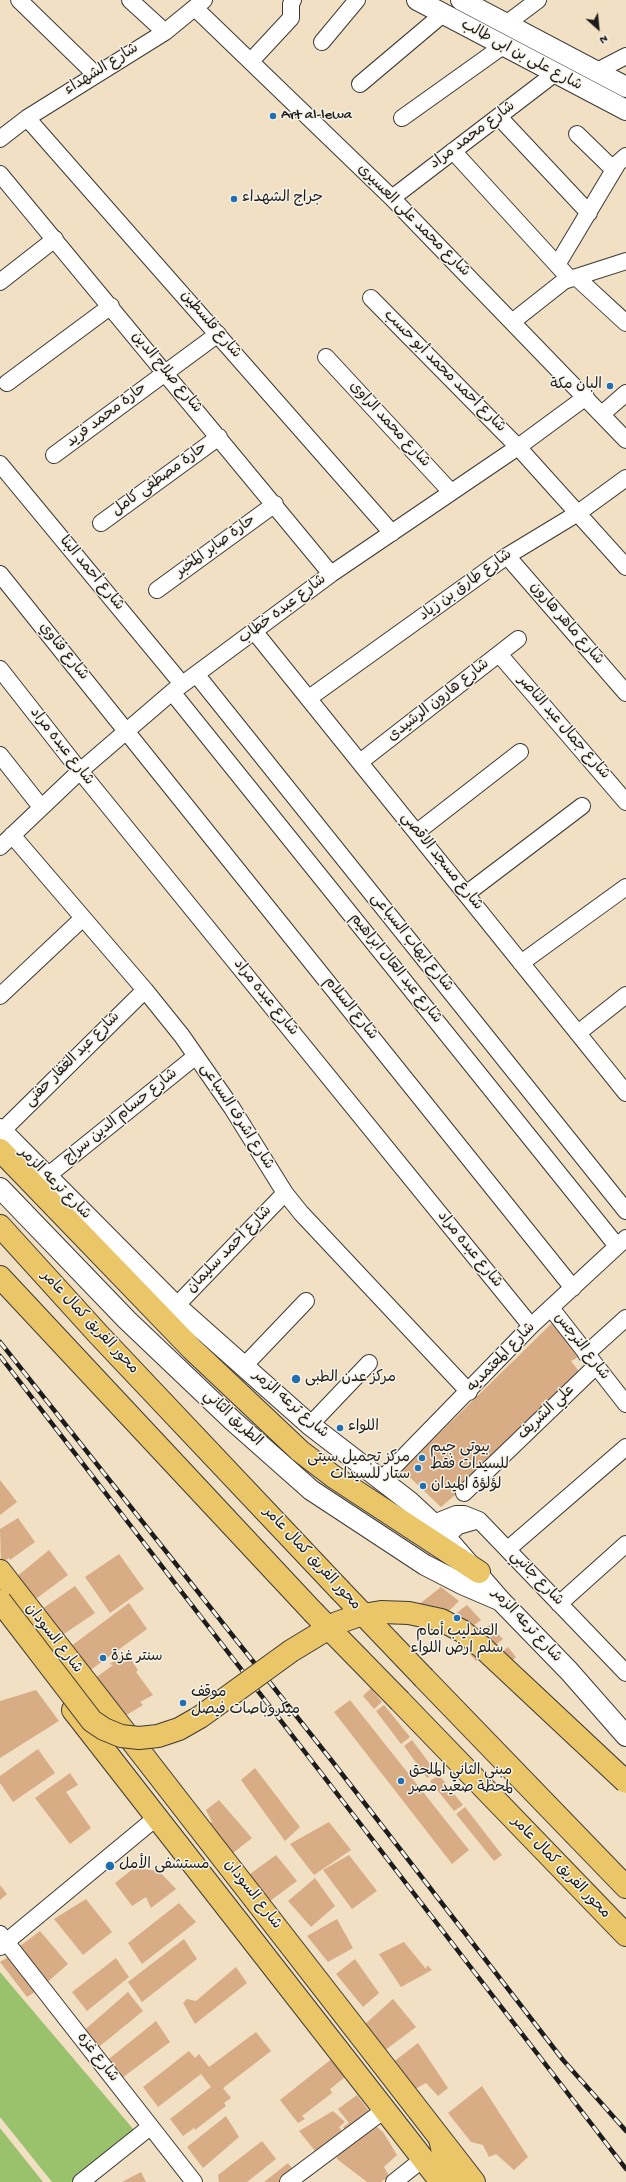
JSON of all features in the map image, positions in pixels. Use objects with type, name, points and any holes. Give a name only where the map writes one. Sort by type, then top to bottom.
[{"type":"main road","points":[[1,1137],[204,1360],[300,1451],[334,1477],[478,1572]]},
{"type":"main road","name":"محور الفريق كمال عامر","points":[[0,1226],[99,1335],[339,1589],[626,1887]]},
{"type":"main road","name":"محور الفريق كمال عامر","points":[[0,1277],[313,1612],[626,1935]]},
{"type":"main road","name":"شارع السودان","points":[[0,1571],[474,2182]]},
{"type":"main road","points":[[0,1601],[92,1721],[104,1729],[121,1736],[139,1738],[158,1736],[179,1729],[200,1717],[291,1651],[337,1623],[357,1616],[381,1612],[409,1613],[441,1620],[462,1631],[483,1648],[626,1782]]},
{"type":"main road","name":"شارع السودان","points":[[0,1619],[157,1817],[383,2111],[441,2182]]},
{"type":"main road","points":[[440,2139],[445,2161],[458,2182]]},
{"type":"street","points":[[19,0],[95,74]]},
{"type":"street","points":[[130,0],[165,32]]},
{"type":"street","points":[[251,61],[291,18],[291,4],[293,0]]},
{"type":"street","points":[[322,42],[357,0]]},
{"type":"street","name":"شارع على بن ابى طالب","points":[[417,0],[554,74],[626,110]]},
{"type":"street","name":"شارع على بن ابى طالب","points":[[461,0],[626,87]]},
{"type":"street","points":[[506,24],[538,0]]},
{"type":"street","name":"شارع الشهداء","points":[[3,130],[27,118],[95,74],[165,32],[199,4]]},
{"type":"street","name":"شارع محمد على العسيرى","points":[[199,4],[251,61],[392,198],[626,440]]},
{"type":"street","points":[[360,84],[443,14]]},
{"type":"street","points":[[402,118],[503,46]]},
{"type":"street","points":[[595,72],[626,56]]},
{"type":"street","name":"شارع محمد مراد","points":[[392,198],[554,74]]},
{"type":"street","points":[[498,116],[588,213]]},
{"type":"street","name":"شارع فلسطين","points":[[27,118],[392,533]]},
{"type":"street","points":[[577,134],[614,170]]},
{"type":"street","points":[[453,151],[557,265],[626,323]]},
{"type":"street","points":[[557,265],[614,170],[626,156]]},
{"type":"street","name":"شارع صلاح الدين","points":[[0,174],[332,574]]},
{"type":"street","points":[[0,282],[55,239]]},
{"type":"street","points":[[512,322],[553,287],[573,278],[626,261]]},
{"type":"street","name":"شارع أحمد محمد أبو حسب","points":[[371,298],[518,447],[626,567]]},
{"type":"street","points":[[7,383],[111,306]]},
{"type":"street","name":"حارة محمد فريد","points":[[54,455],[218,334]]},
{"type":"street","name":"شارع محمد الراوى","points":[[326,358],[451,492]]},
{"type":"street","points":[[602,414],[626,392]]},
{"type":"street","name":"شارع عبده خطاب","points":[[4,840],[126,730],[177,688],[332,574],[518,447],[586,397]]},
{"type":"street","name":"حارة مصطفى كامل","points":[[101,523],[219,437]]},
{"type":"street","name":"شارع أحمد البنا","points":[[0,464],[177,688]]},
{"type":"street","name":"شارع طارق بن زياد","points":[[309,698],[507,556],[578,513],[626,478]]},
{"type":"street","name":"حارة صابر المخبر","points":[[157,590],[275,504]]},
{"type":"street","name":"شارع ماهر هارون","points":[[507,556],[626,693]]},
{"type":"street","name":"شارع قناوي","points":[[0,574],[126,730]]},
{"type":"street","name":"شارع مسجد الاقصي","points":[[254,631],[626,1093]]},
{"type":"street","name":"شارع هارون الرشيدى","points":[[360,762],[518,639]]},
{"type":"street","name":"شارع جمال عبد الناصر","points":[[499,654],[626,802]]},
{"type":"street","name":"شارع عبده مراد","points":[[0,669],[80,771],[531,1326]]},
{"type":"street","name":"شارع ايهاب السباعى","points":[[196,674],[626,1212]]},
{"type":"street","name":"شارع عبد العال ابراهيم","points":[[177,688],[622,1242]]},
{"type":"street","name":"شارع السلام","points":[[126,730],[573,1288]]},
{"type":"street","points":[[417,832],[520,752]]},
{"type":"street","points":[[0,755],[41,807]]},
{"type":"street","points":[[466,894],[582,806]]},
{"type":"street","name":"شارع اشرف السباعى","points":[[4,840],[83,918],[144,990],[196,1056],[232,1108],[285,1193],[301,1213],[469,1392]]},
{"type":"street","points":[[521,963],[626,887]]},
{"type":"street","points":[[0,996],[83,918]]},
{"type":"street","name":"شارع عبد الغفار حفنى","points":[[1,1137],[144,990]]},
{"type":"street","points":[[578,1033],[626,995]]},
{"type":"street","name":"شارع حسام الدين سراج","points":[[46,1177],[196,1056]]},
{"type":"street","name":"شارع ترعه الزمر","points":[[1,1137],[46,1177],[176,1306],[310,1425],[381,1480],[441,1531],[478,1572],[501,1601],[569,1671],[626,1736]]},
{"type":"street","name":"الطريق الثاني","points":[[0,1188],[127,1320],[232,1420],[311,1490],[425,1565],[464,1585],[501,1601]]},
{"type":"street","name":"شارع أحمد سليمان","points":[[176,1306],[285,1193]]},
{"type":"street","name":"شارع المعتمديه","points":[[381,1480],[469,1392],[531,1326],[622,1242]]},
{"type":"street","points":[[245,1366],[306,1301]]},
{"type":"street","name":"شارع النرجس","points":[[551,1308],[626,1404]]},
{"type":"street","name":"علي الشريف","points":[[464,1493],[591,1360],[626,1318]]},
{"type":"street","points":[[310,1425],[369,1363]]},
{"type":"street","points":[[508,1549],[626,1447]]},
{"type":"street","name":"شارع جانبي","points":[[441,1531],[479,1520],[626,1673]]},
{"type":"street","points":[[559,1604],[626,1544]]},
{"type":"street","points":[[2,1941],[157,1817]]},
{"type":"street","name":"شارع غزه","points":[[2,1941],[194,2182]]},
{"type":"street","points":[[288,2182],[383,2111]]},
{"type":"street","points":[[81,2182],[150,2126]]},
{"type":"street","points":[[394,2182],[423,2159]]},
{"type":"green space","points":[[0,1972],[134,2130],[71,2182],[52,2182],[0,2117]]},
{"type":"green space","points":[[0,2128],[43,2182],[0,2182]]},
{"type":"building","points":[[555,1320],[582,1355],[571,1361],[582,1375],[505,1452],[441,1507],[402,1470]]},
{"type":"building","points":[[0,1480],[17,1502],[0,1515]]},
{"type":"building","points":[[18,1518],[35,1542],[10,1560],[9,1558],[1,1563],[0,1529]]},
{"type":"building","points":[[49,1550],[68,1575],[33,1601],[15,1578]]},
{"type":"building","points":[[119,1554],[144,1589],[110,1613],[85,1577]]},
{"type":"building","points":[[75,1586],[95,1613],[58,1638],[39,1611]]},
{"type":"building","points":[[441,1587],[459,1601],[439,1621],[418,1605]]},
{"type":"building","points":[[129,1603],[147,1629],[85,1674],[67,1649]]},
{"type":"building","points":[[467,1605],[481,1620],[457,1638],[442,1624]]},
{"type":"building","points":[[489,1625],[503,1639],[476,1661],[463,1646]]},
{"type":"building","points":[[508,1647],[516,1657],[496,1674],[487,1666]]},
{"type":"building","points":[[127,1654],[138,1670],[136,1672],[153,1695],[140,1702],[143,1705],[125,1716],[94,1679],[113,1665],[109,1664]]},
{"type":"building","points":[[371,1688],[382,1702],[374,1709],[363,1696]]},
{"type":"building","points":[[36,1690],[59,1721],[0,1758],[0,1701]]},
{"type":"building","name":"مبني الثاني الملحق لمحطة صعيد مصر","points":[[350,1700],[469,1850],[452,1864],[334,1712]]},
{"type":"building","points":[[384,1705],[410,1737],[401,1744],[376,1711]]},
{"type":"building","points":[[412,1740],[436,1772],[427,1778],[404,1746]]},
{"type":"building","points":[[38,1749],[55,1773],[13,1802],[0,1783],[0,1776]]},
{"type":"building","points":[[255,1768],[300,1827],[285,1841],[241,1780]]},
{"type":"building","points":[[70,1773],[78,1785],[66,1792],[91,1828],[70,1844],[35,1798]]},
{"type":"building","points":[[439,1775],[463,1805],[454,1811],[430,1781]]},
{"type":"building","points":[[219,1800],[252,1838],[228,1857],[205,1827],[212,1822],[206,1810]]},
{"type":"building","points":[[465,1807],[502,1855],[494,1861],[456,1814]]},
{"type":"building","points":[[329,1822],[351,1850],[314,1875],[290,1844]]},
{"type":"building","points":[[276,1855],[297,1881],[266,1904],[246,1877]]},
{"type":"building","points":[[349,1855],[377,1891],[352,1909],[323,1870]]},
{"type":"building","points":[[134,1868],[159,1871],[176,1889],[151,1908],[146,1897],[132,1906],[115,1883]]},
{"type":"building","points":[[315,1878],[335,1906],[311,1927],[288,1901]]},
{"type":"building","points":[[0,1885],[7,1894],[0,1900]]},
{"type":"building","points":[[86,1899],[112,1932],[83,1955],[54,1919]]},
{"type":"building","points":[[179,1903],[196,1922],[142,1964],[128,1943]]},
{"type":"building","points":[[337,1919],[353,1948],[328,1962],[307,1936]]},
{"type":"building","points":[[40,1931],[68,1964],[44,1985],[16,1949]]},
{"type":"building","points":[[184,1939],[197,1959],[142,2002],[128,1982]]},
{"type":"building","points":[[404,1942],[426,1969],[427,1965],[432,1970],[401,1987],[379,1954]]},
{"type":"building","points":[[12,1955],[40,1989],[27,1997],[0,1962]]},
{"type":"building","points":[[116,1958],[129,1977],[87,2011],[72,1992]]},
{"type":"building","points":[[355,1959],[379,1993],[363,2007],[336,1974]]},
{"type":"building","points":[[236,1967],[247,1983],[195,2024],[183,2003],[187,1999],[196,2001]]},
{"type":"building","points":[[128,1992],[143,2011],[95,2050],[81,2033]]},
{"type":"building","points":[[393,1999],[416,2027],[384,2051],[364,2025]]},
{"type":"building","points":[[156,2021],[170,2042],[118,2081],[105,2062]]},
{"type":"building","points":[[256,2032],[271,2051],[223,2088],[231,2098],[224,2103],[226,2106],[195,2130],[194,2128],[183,2136],[170,2119],[211,2087],[201,2074],[158,2107],[143,2087],[189,2051],[195,2058],[199,2054],[209,2067]]},
{"type":"building","points":[[418,2043],[448,2088],[438,2096],[426,2083],[415,2089],[392,2063]]},
{"type":"building","points":[[334,2057],[349,2074],[330,2089],[332,2093],[302,2116],[305,2119],[298,2123],[280,2100]]},
{"type":"building","points":[[482,2086],[528,2157],[514,2170],[496,2154],[489,2157],[483,2145],[471,2142],[448,2113]]},
{"type":"building","points":[[357,2095],[372,2115],[347,2134],[343,2127],[349,2123],[338,2109]]},
{"type":"building","points":[[333,2111],[345,2122],[339,2127],[345,2135],[319,2156],[299,2131]]},
{"type":"building","points":[[226,2116],[239,2137],[203,2168],[187,2147]]},
{"type":"building","points":[[372,2123],[383,2132],[397,2155],[384,2167],[389,2176],[381,2182],[367,2182],[337,2159],[336,2152]]},
{"type":"building","points":[[262,2141],[276,2159],[247,2182],[219,2182],[218,2175]]},
{"type":"building","points":[[288,2163],[303,2182],[264,2182]]},
{"type":"building","points":[[141,2172],[146,2182],[122,2182]]},
{"type":"railway","points":[[0,1342],[332,1761],[563,2060],[626,2131]]},
{"type":"railway","points":[[0,1356],[626,2169]]},
{"type":"place","name":"Art al-lewa","points":[[273,116]]},
{"type":"place","name":"جراج الشهداء","points":[[234,199]]},
{"type":"place","name":"البان مكة","points":[[610,386]]},
{"type":"place","name":"مركز عدن الطبى","points":[[296,1379]]},
{"type":"place","name":"اللواء","points":[[340,1428]]},
{"type":"place","name":"بيوتى جيم للسيدات فقط","points":[[422,1458]]},
{"type":"place","name":"مركز تجميل سيتى ستار للسيدات","points":[[418,1468]]},
{"type":"place","name":"لؤلؤة الميدان","points":[[423,1486]]},
{"type":"place","name":"العندليب أمام سلم ارض اللواء","points":[[457,1618]]},
{"type":"place","name":"سنتر غزة","points":[[103,1658]]},
{"type":"place","name":"موقف ميكروباصات فيصل","points":[[183,1703]]},
{"type":"place","name":"مبني الثاني الملحق لمحطة صعيد مصر","points":[[401,1781]]},
{"type":"place","name":"مستشفى الأمل","points":[[110,1866]]}]
